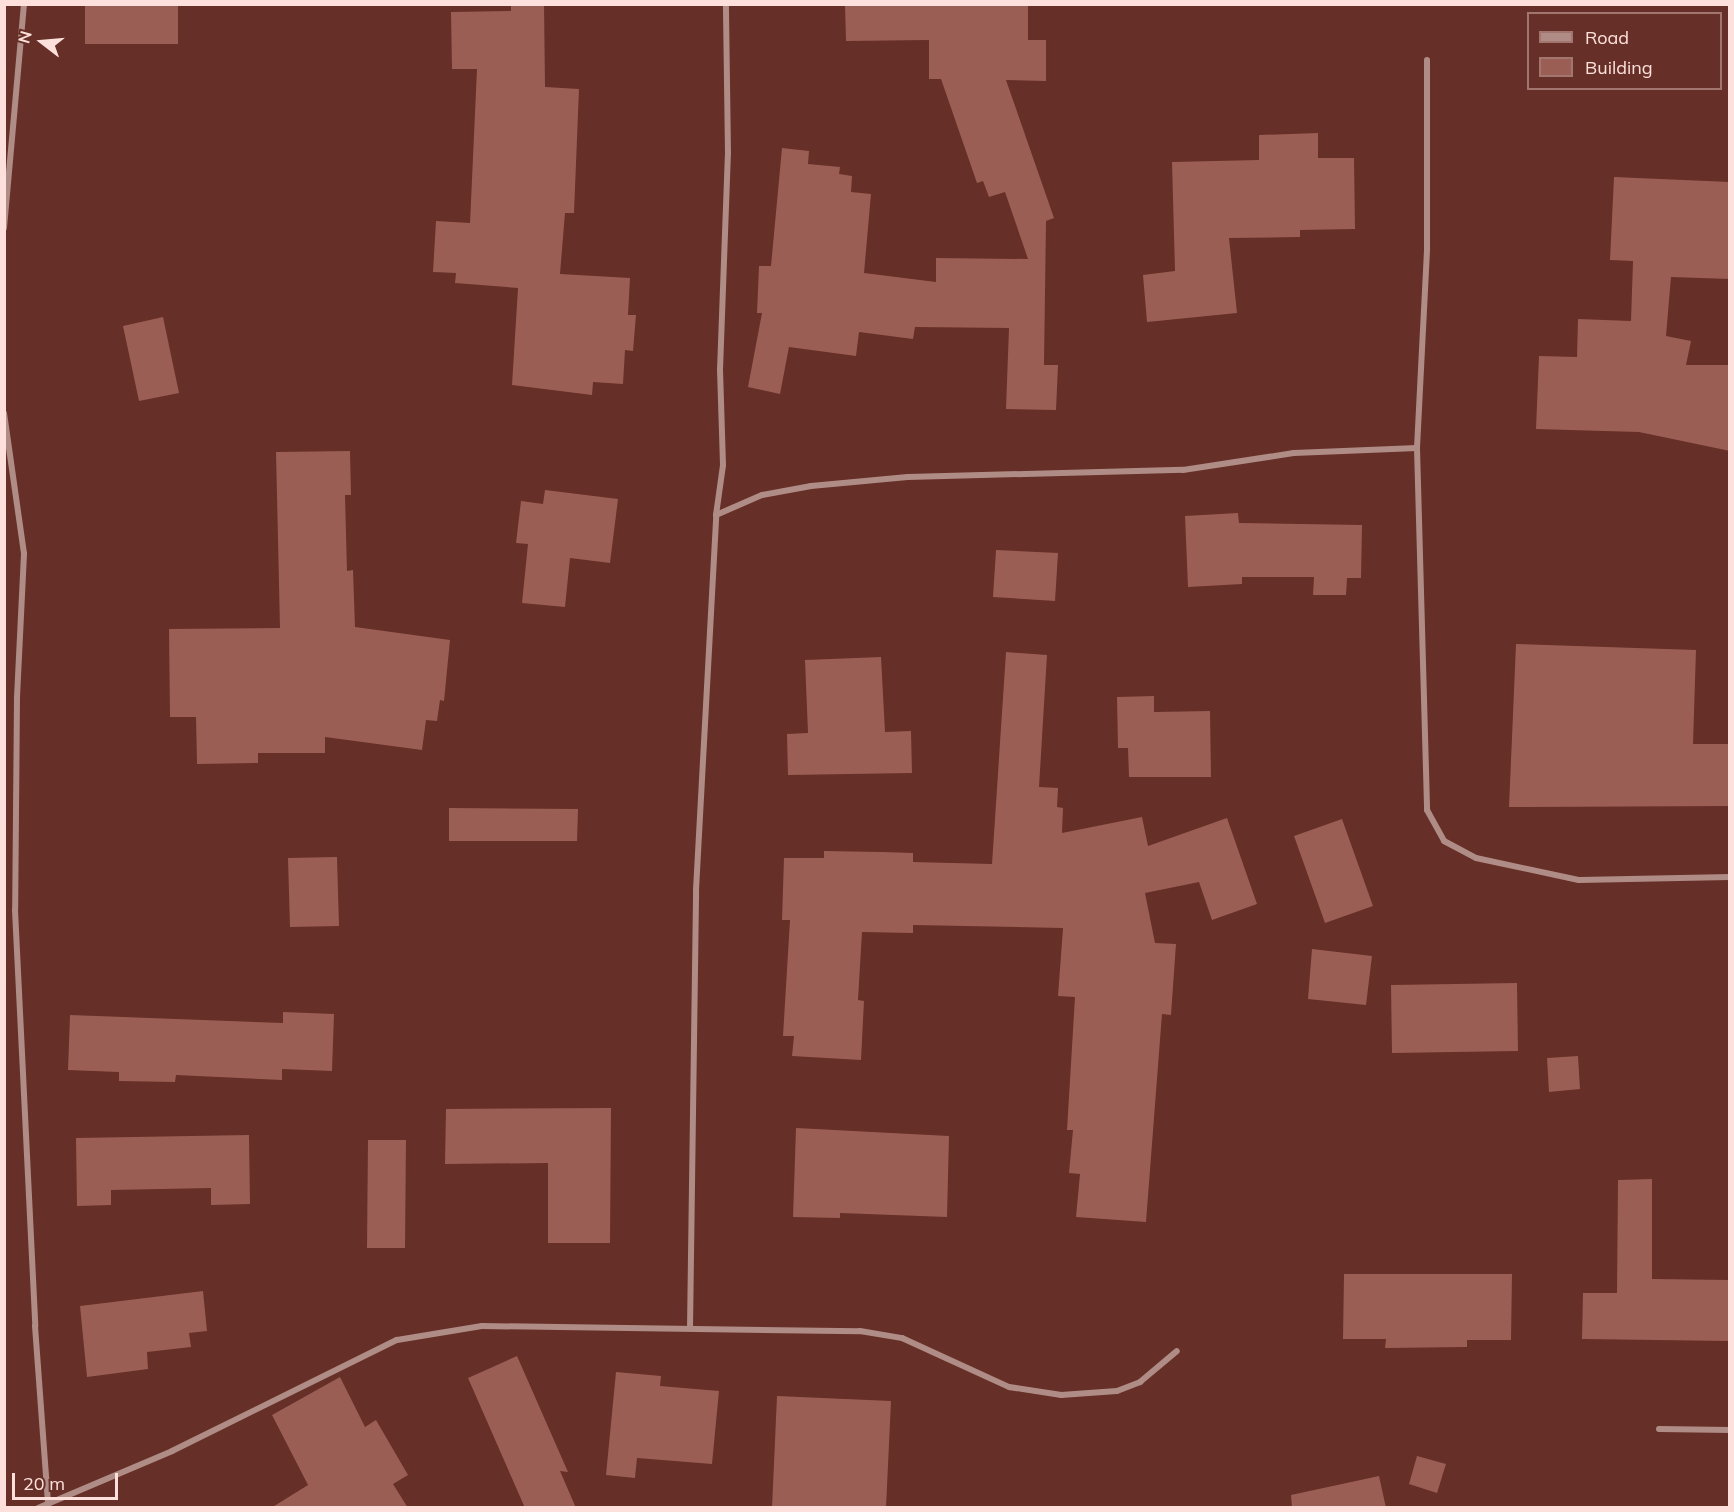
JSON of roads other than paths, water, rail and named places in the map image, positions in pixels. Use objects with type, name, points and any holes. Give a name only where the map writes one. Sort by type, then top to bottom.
[{"type":"street","points":[[4,228],[24,4]]},
{"type":"street","points":[[690,1328],[696,890],[716,515],[723,465],[720,370],[728,154],[726,4]]},
{"type":"street","points":[[1427,60],[1427,248],[1417,448],[1427,810],[1444,841],[1476,858],[1579,880],[1730,877]]},
{"type":"street","points":[[4,413],[24,554],[17,698],[15,910],[35,1326],[48,1504]]},
{"type":"street","points":[[716,515],[762,495],[811,486],[908,477],[1183,470],[1294,453],[1417,448]]},
{"type":"street","points":[[38,1508],[172,1451],[397,1340],[482,1326],[860,1331],[902,1338],[1009,1387],[1061,1395],[1118,1391],[1140,1382],[1177,1351]]},
{"type":"street","points":[[1659,1429],[1730,1430]]}]
